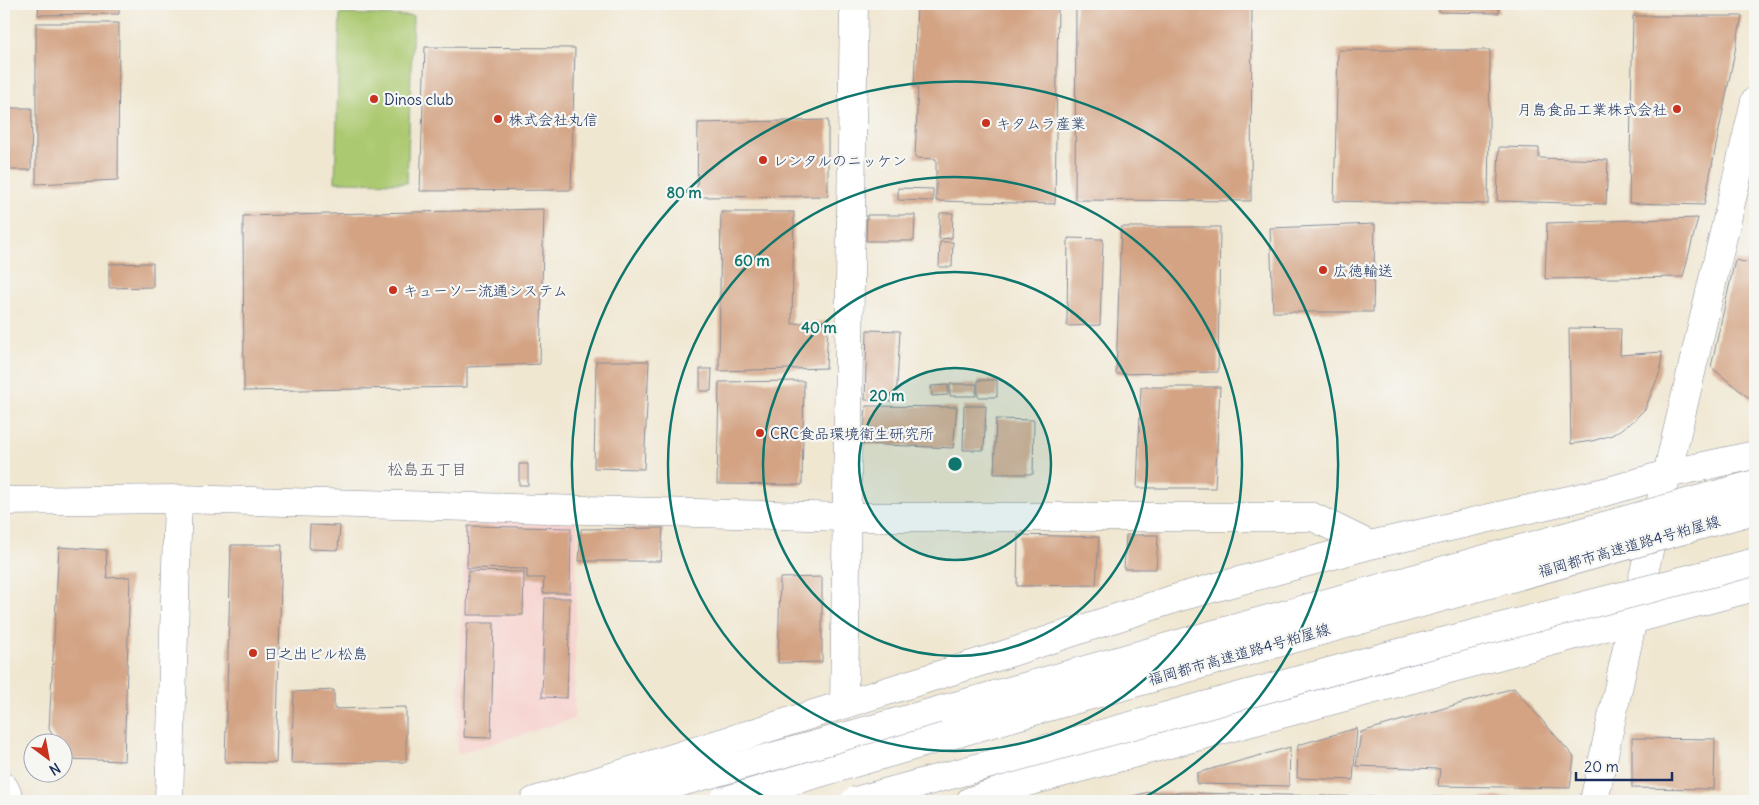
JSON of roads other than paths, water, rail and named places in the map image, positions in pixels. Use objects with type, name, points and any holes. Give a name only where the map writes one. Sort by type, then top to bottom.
[{"type":"main road","points":[[844,705],[845,517],[854,4]]},
{"type":"main road","points":[[1594,801],[1633,619],[1755,101]]},
{"type":"main road","points":[[534,801],[844,705],[1180,597],[1370,545],[1609,491],[1667,474],[1755,455]]},
{"type":"main road","points":[[553,801],[667,786],[1755,484]]},
{"type":"main road","points":[[169,801],[178,499]]},
{"type":"main road","points":[[4,501],[178,499],[845,517],[1313,517],[1370,545]]},
{"type":"main road","name":"福岡都市高速道路4号粕屋線","points":[[723,801],[1027,713],[1755,510]]},
{"type":"main road","points":[[855,801],[1377,658],[1755,562]]},
{"type":"main road","points":[[970,801],[1024,783],[1755,587]]},
{"type":"main road","points":[[4,787],[11,801]]},
{"type":"place","name":"Dinos club","points":[[374,99]]},
{"type":"place","name":"月島食品工業株式会社","points":[[1677,109]]},
{"type":"place","name":"株式会社丸信","points":[[498,119]]},
{"type":"place","name":"キタムラ産業","points":[[986,123]]},
{"type":"place","name":"レンタルのニッケン","points":[[763,160]]},
{"type":"place","name":"広徳輸送","points":[[1323,270]]},
{"type":"place","name":"キューソー流通システム","points":[[393,290]]},
{"type":"place","name":"CRC食品環境衛生研究所","points":[[760,433]]},
{"type":"place","name":"日之出ビル松島","points":[[253,653]]},
{"type":"district","name":"松島五丁目","points":[[427,469]]}]
